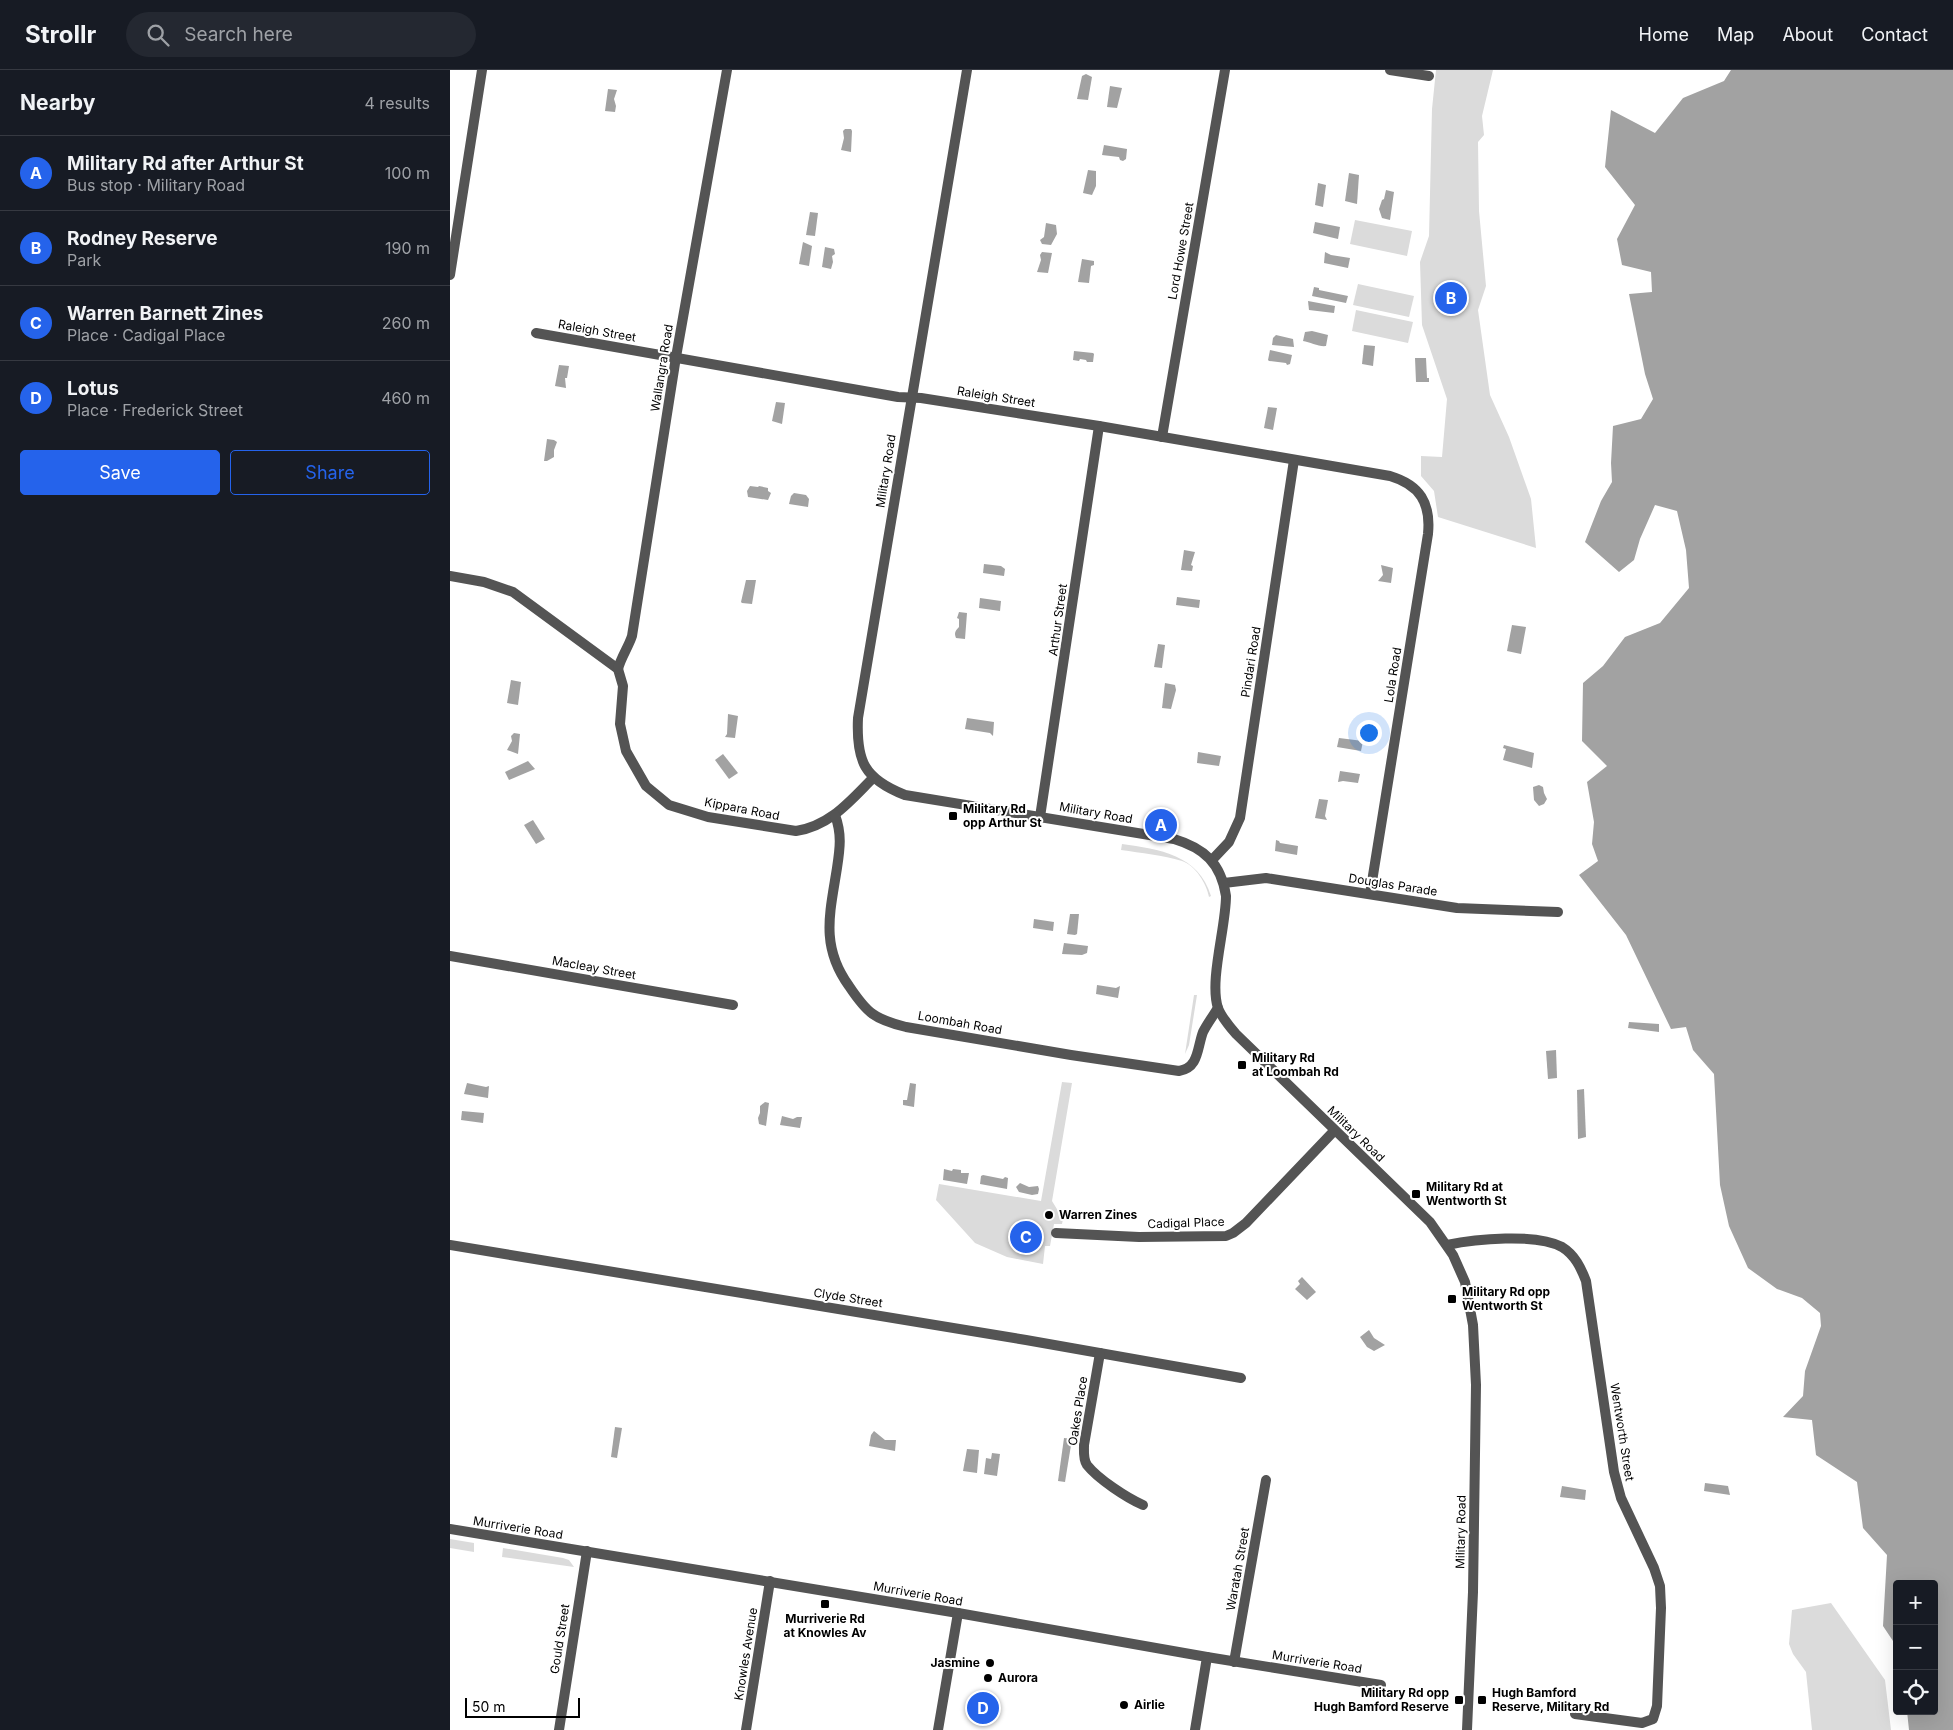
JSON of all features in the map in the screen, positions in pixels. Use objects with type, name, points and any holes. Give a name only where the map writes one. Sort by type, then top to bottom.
[{"type":"street","points":[[450,275],[482,70]]},
{"type":"street","name":"Wallangra Road","points":[[618,669],[620,658],[628,647],[632,636],[676,357],[727,70]]},
{"type":"street","name":"Military Road","points":[[967,70],[858,718],[857,740],[861,756],[873,778],[896,791],[913,797],[1174,839],[1191,844],[1212,860],[1224,883],[1226,908],[1216,981],[1218,1008],[1225,1021],[1334,1131],[1430,1222],[1460,1269],[1470,1301],[1475,1356],[1473,1582],[1467,1730]]},
{"type":"street","name":"Lord Howe Street","points":[[1162,437],[1225,70]]},
{"type":"street","points":[[1390,70],[1429,76]]},
{"type":"street","name":"Raleigh Street","points":[[536,333],[898,397],[911,397],[1099,426],[1390,476],[1403,480],[1419,493],[1428,510],[1429,520]]},
{"type":"street","name":"Arthur Street","points":[[1040,817],[1099,426]]},
{"type":"street","name":"Pindari Road","points":[[1212,860],[1229,842],[1240,818],[1294,460]]},
{"type":"street","name":"Lola Road","points":[[1370,894],[1429,520]]},
{"type":"street","points":[[450,576],[484,582],[513,592],[618,669]]},
{"type":"street","name":"Kippara Road","points":[[618,669],[623,686],[620,724],[626,751],[646,786],[669,805],[708,817],[796,831],[808,829],[835,815],[873,778]]},
{"type":"street","name":"Loombah Road","points":[[835,815],[839,826],[841,845],[829,915],[829,936],[834,959],[844,979],[869,1013],[886,1022],[1051,1052],[1180,1071],[1186,1070],[1196,1060],[1204,1031],[1218,1008]]},
{"type":"street","name":"Douglas Parade","points":[[1224,883],[1266,878],[1458,908],[1558,912]]},
{"type":"street","name":"Macleay Street","points":[[450,956],[733,1005]]},
{"type":"street","name":"Cadigal Place","points":[[1056,1233],[1139,1237],[1226,1236],[1246,1223],[1334,1131]]},
{"type":"street","name":"Wentworth Street","points":[[1447,1246],[1471,1240],[1541,1239],[1562,1248],[1574,1257],[1581,1268],[1586,1282],[1614,1472],[1621,1498],[1654,1568],[1660,1586],[1662,1608],[1657,1706],[1653,1719],[1642,1723],[1575,1714]]},
{"type":"street","name":"Clyde Street","points":[[450,1245],[1241,1378]]},
{"type":"street","name":"Oakes Place","points":[[1100,1353],[1084,1445],[1085,1459],[1087,1464],[1125,1497],[1143,1505]]},
{"type":"street","name":"Waratah Street","points":[[1234,1662],[1266,1480]]},
{"type":"street","name":"Murriverie Road","points":[[450,1529],[770,1581],[1234,1662],[1381,1685]]},
{"type":"street","name":"Gould Street","points":[[559,1730],[587,1551]]},
{"type":"street","name":"Knowles Avenue","points":[[746,1730],[770,1581]]},
{"type":"street","points":[[938,1730],[958,1613]]},
{"type":"street","points":[[1195,1730],[1207,1657]]},
{"type":"shaded area","points":[[1436,70],[1493,70],[1482,116],[1484,135],[1478,142],[1479,211],[1486,286],[1478,310],[1490,395],[1509,437],[1531,499],[1536,548],[1438,517],[1434,491],[1421,476],[1421,456],[1442,457],[1447,399],[1422,325],[1420,262],[1429,236],[1432,109]]},
{"type":"shaded area","points":[[1731,70],[1953,70],[1953,1730],[1909,1730],[1907,1715],[1938,1715],[1938,1580],[1893,1580],[1893,1641],[1883,1626],[1887,1555],[1863,1528],[1857,1482],[1816,1455],[1812,1420],[1783,1417],[1803,1396],[1805,1371],[1821,1326],[1820,1313],[1802,1298],[1777,1289],[1748,1268],[1729,1226],[1720,1185],[1714,1074],[1693,1050],[1686,1027],[1671,1029],[1626,935],[1579,875],[1598,861],[1592,844],[1594,822],[1587,782],[1607,766],[1582,741],[1583,683],[1603,666],[1625,637],[1660,623],[1689,588],[1686,550],[1677,511],[1655,505],[1640,539],[1634,560],[1619,572],[1585,542],[1601,501],[1612,482],[1613,426],[1641,419],[1653,399],[1645,374],[1629,294],[1652,292],[1651,272],[1622,265],[1617,239],[1635,205],[1605,167],[1611,110],[1655,133],[1683,98],[1724,81]]},
{"type":"shaded area","points":[[1086,74],[1092,77],[1088,100],[1077,99],[1082,76]]},
{"type":"shaded area","points":[[1110,86],[1122,88],[1117,108],[1107,107]]},
{"type":"shaded area","points":[[608,89],[617,90],[614,99],[615,112],[605,111]]},
{"type":"shaded area","points":[[851,129],[852,131],[851,152],[841,150],[844,138],[843,131]]},
{"type":"shaded area","points":[[1104,145],[1127,149],[1126,159],[1123,161],[1119,157],[1102,155]]},
{"type":"shaded area","points":[[1088,170],[1096,171],[1096,186],[1092,195],[1083,193]]},
{"type":"shaded area","points":[[1349,173],[1359,175],[1357,204],[1345,201]]},
{"type":"shaded area","points":[[1318,183],[1326,185],[1323,207],[1315,205]]},
{"type":"shaded area","points":[[1386,190],[1394,192],[1390,220],[1382,218],[1379,209]]},
{"type":"shaded area","points":[[810,212],[818,213],[815,236],[806,235]]},
{"type":"shaded area","points":[[1355,220],[1412,231],[1407,256],[1350,244]]},
{"type":"shaded area","points":[[1315,222],[1340,227],[1338,239],[1313,233]]},
{"type":"shaded area","points":[[1046,223],[1056,225],[1057,234],[1051,245],[1042,244],[1040,240],[1044,237]]},
{"type":"shaded area","points":[[803,242],[812,246],[809,266],[799,264]]},
{"type":"shaded area","points":[[825,247],[834,249],[835,254],[832,256],[831,269],[822,267]]},
{"type":"shaded area","points":[[1042,252],[1052,253],[1048,273],[1037,272]]},
{"type":"shaded area","points":[[1325,252],[1331,255],[1350,258],[1348,268],[1324,263]]},
{"type":"shaded area","points":[[1082,259],[1094,261],[1094,265],[1091,266],[1089,283],[1078,282]]},
{"type":"shaded area","points":[[1358,284],[1414,296],[1409,317],[1353,305]]},
{"type":"shaded area","points":[[1314,287],[1319,288],[1319,290],[1348,296],[1346,303],[1312,296]]},
{"type":"shaded area","points":[[1308,301],[1335,306],[1334,313],[1309,310]]},
{"type":"shaded area","points":[[1356,310],[1413,322],[1408,343],[1352,331]]},
{"type":"shaded area","points":[[1312,331],[1328,335],[1326,346],[1303,341],[1305,332]]},
{"type":"shaded area","points":[[1276,335],[1293,339],[1294,347],[1272,345],[1273,338]]},
{"type":"shaded area","points":[[1364,345],[1375,346],[1373,366],[1362,364]]},
{"type":"shaded area","points":[[1270,350],[1292,355],[1290,364],[1269,361]]},
{"type":"shaded area","points":[[1074,351],[1093,353],[1093,362],[1080,359],[1079,361],[1073,360]]},
{"type":"shaded area","points":[[1415,358],[1426,358],[1429,382],[1416,382]]},
{"type":"shaded area","points":[[559,365],[569,366],[567,378],[565,378],[566,388],[555,386]]},
{"type":"shaded area","points":[[776,402],[785,403],[782,424],[772,421]]},
{"type":"shaded area","points":[[1268,407],[1277,408],[1273,430],[1264,428]]},
{"type":"shaded area","points":[[547,439],[557,442],[554,457],[544,461]]},
{"type":"shaded area","points":[[750,486],[768,488],[768,491],[771,493],[768,500],[748,497],[747,491]]},
{"type":"shaded area","points":[[794,493],[806,495],[809,499],[808,507],[789,504]]},
{"type":"shaded area","points":[[1184,550],[1195,552],[1191,565],[1193,566],[1192,571],[1181,570]]},
{"type":"shaded area","points":[[984,564],[1001,566],[1005,569],[1004,576],[983,573]]},
{"type":"shaded area","points":[[1381,565],[1393,568],[1391,583],[1378,581],[1383,575]]},
{"type":"shaded area","points":[[746,580],[756,580],[752,604],[741,602]]},
{"type":"shaded area","points":[[1177,597],[1200,600],[1199,608],[1176,605]]},
{"type":"shaded area","points":[[980,598],[1001,601],[1000,611],[979,608]]},
{"type":"shaded area","points":[[959,612],[967,613],[965,639],[956,638],[955,636],[955,632],[959,627],[959,619],[957,618]]},
{"type":"shaded area","points":[[1512,625],[1526,627],[1521,654],[1507,651]]},
{"type":"shaded area","points":[[1158,644],[1165,645],[1162,668],[1154,667]]},
{"type":"shaded area","points":[[511,680],[521,682],[518,705],[507,703]]},
{"type":"shaded area","points":[[1165,683],[1175,685],[1176,690],[1171,709],[1162,708]]},
{"type":"shaded area","points":[[728,714],[738,716],[735,738],[725,737],[727,734]]},
{"type":"shaded area","points":[[967,718],[994,722],[993,736],[990,733],[965,729]]},
{"type":"shaded area","points":[[514,733],[520,734],[518,754],[507,750],[512,741],[511,736]]},
{"type":"shaded area","points":[[1339,738],[1363,741],[1361,751],[1337,747]]},
{"type":"shaded area","points":[[1504,745],[1534,753],[1532,768],[1503,760],[1506,749],[1503,748]]},
{"type":"shaded area","points":[[1198,752],[1221,756],[1219,766],[1197,763]]},
{"type":"shaded area","points":[[723,754],[738,773],[729,779],[715,760]]},
{"type":"shaded area","points":[[528,761],[535,769],[509,780],[505,772]]},
{"type":"shaded area","points":[[1340,771],[1360,774],[1358,783],[1338,782]]},
{"type":"shaded area","points":[[1539,785],[1543,787],[1547,799],[1544,804],[1539,806],[1534,800],[1533,787]]},
{"type":"shaded area","points":[[1319,799],[1328,800],[1325,816],[1327,820],[1315,818]]},
{"type":"shaded area","points":[[533,820],[545,839],[536,844],[524,825]]},
{"type":"shaded area","points":[[1276,840],[1280,843],[1298,846],[1297,855],[1275,851]]},
{"type":"shaded area","points":[[1122,844],[1150,848],[1176,856],[1187,863],[1167,857],[1121,850]]},
{"type":"shaded area","points":[[1192,867],[1197,871],[1205,882],[1211,896],[1209,897],[1206,886]]},
{"type":"shaded area","points":[[1070,914],[1079,914],[1077,934],[1075,935],[1067,934]]},
{"type":"shaded area","points":[[1034,919],[1054,922],[1053,931],[1033,928]]},
{"type":"shaded area","points":[[1064,943],[1088,946],[1087,953],[1082,955],[1062,954]]},
{"type":"shaded area","points":[[1097,985],[1116,988],[1120,986],[1118,998],[1096,994]]},
{"type":"shaded area","points":[[1194,995],[1197,995],[1189,1045],[1185,1054]]},
{"type":"shaded area","points":[[1629,1022],[1659,1024],[1659,1032],[1628,1028]]},
{"type":"shaded area","points":[[1556,1050],[1557,1078],[1548,1079],[1546,1051]]},
{"type":"shaded area","points":[[1062,1082],[1072,1083],[1052,1201],[1063,1219],[1062,1224],[1054,1224],[1050,1246],[1045,1246],[1043,1264],[1007,1257],[975,1243],[936,1200],[939,1184],[1041,1201]]},
{"type":"shaded area","points":[[467,1083],[489,1086],[488,1098],[464,1094]]},
{"type":"shaded area","points":[[910,1083],[916,1084],[914,1107],[903,1105],[903,1100],[907,1100]]},
{"type":"shaded area","points":[[1584,1089],[1586,1137],[1578,1139],[1577,1090]]},
{"type":"shaded area","points":[[765,1102],[769,1103],[766,1126],[759,1124],[758,1118],[760,1106]]},
{"type":"shaded area","points":[[462,1111],[484,1113],[483,1123],[461,1120]]},
{"type":"shaded area","points":[[782,1116],[793,1119],[802,1117],[800,1128],[780,1125]]},
{"type":"shaded area","points":[[944,1169],[952,1171],[953,1169],[961,1170],[961,1173],[969,1173],[967,1184],[943,1180]]},
{"type":"shaded area","points":[[981,1176],[1003,1179],[1005,1177],[1008,1178],[1007,1189],[980,1184]]},
{"type":"shaded area","points":[[1020,1183],[1029,1187],[1038,1186],[1038,1194],[1032,1195],[1019,1192],[1016,1187]]},
{"type":"shaded area","points":[[1302,1277],[1316,1292],[1307,1300],[1295,1289],[1300,1284],[1298,1281]]},
{"type":"shaded area","points":[[1369,1330],[1374,1338],[1385,1345],[1374,1351],[1367,1347],[1360,1337]]},
{"type":"shaded area","points":[[615,1427],[622,1428],[617,1458],[611,1457]]},
{"type":"shaded area","points":[[874,1431],[885,1440],[896,1440],[895,1451],[869,1446],[871,1435]]},
{"type":"shaded area","points":[[1064,1438],[1072,1439],[1065,1482],[1058,1481]]},
{"type":"shaded area","points":[[967,1449],[979,1450],[977,1473],[963,1471]]},
{"type":"shaded area","points":[[992,1453],[1000,1454],[997,1476],[984,1474],[986,1458],[991,1459]]},
{"type":"shaded area","points":[[1705,1483],[1728,1486],[1730,1495],[1704,1491]]},
{"type":"shaded area","points":[[1562,1486],[1586,1490],[1585,1500],[1560,1497]]},
{"type":"shaded area","points":[[450,1539],[474,1543],[474,1552],[450,1548]]},
{"type":"shaded area","points":[[503,1548],[563,1558],[569,1560],[574,1567],[502,1557]]},
{"type":"shaded area","points":[[1831,1603],[1885,1680],[1891,1730],[1812,1730],[1806,1672],[1793,1654],[1789,1644],[1792,1610]]},
{"type":"place","name":"Rodney Reserve","points":[[1451,298]]},
{"type":"place","name":"Military Rd opp Arthur St","points":[[953,816]]},
{"type":"place","name":"Military Rd after Arthur St","points":[[1161,825]]},
{"type":"place","name":"Military Rd at Loombah Rd","points":[[1242,1065]]},
{"type":"place","name":"Military Rd at Wentworth St","points":[[1416,1194]]},
{"type":"place","name":"Warren Zines","points":[[1049,1215]]},
{"type":"place","name":"Warren Barnett Zines","points":[[1026,1237]]},
{"type":"place","name":"Military Rd opp Wentworth St","points":[[1452,1299]]},
{"type":"place","name":"Murriverie Rd at Knowles Av","points":[[825,1604]]},
{"type":"place","name":"Jasmine","points":[[990,1663]]},
{"type":"place","name":"Aurora","points":[[988,1678]]},
{"type":"place","name":"Military Rd opp Hugh Bamford Reserve","points":[[1459,1700]]},
{"type":"place","name":"Hugh Bamford Reserve, Military Rd","points":[[1482,1700]]},
{"type":"place","name":"Airlie","points":[[1124,1705]]},
{"type":"place","name":"Lotus","points":[[983,1708]]}]
